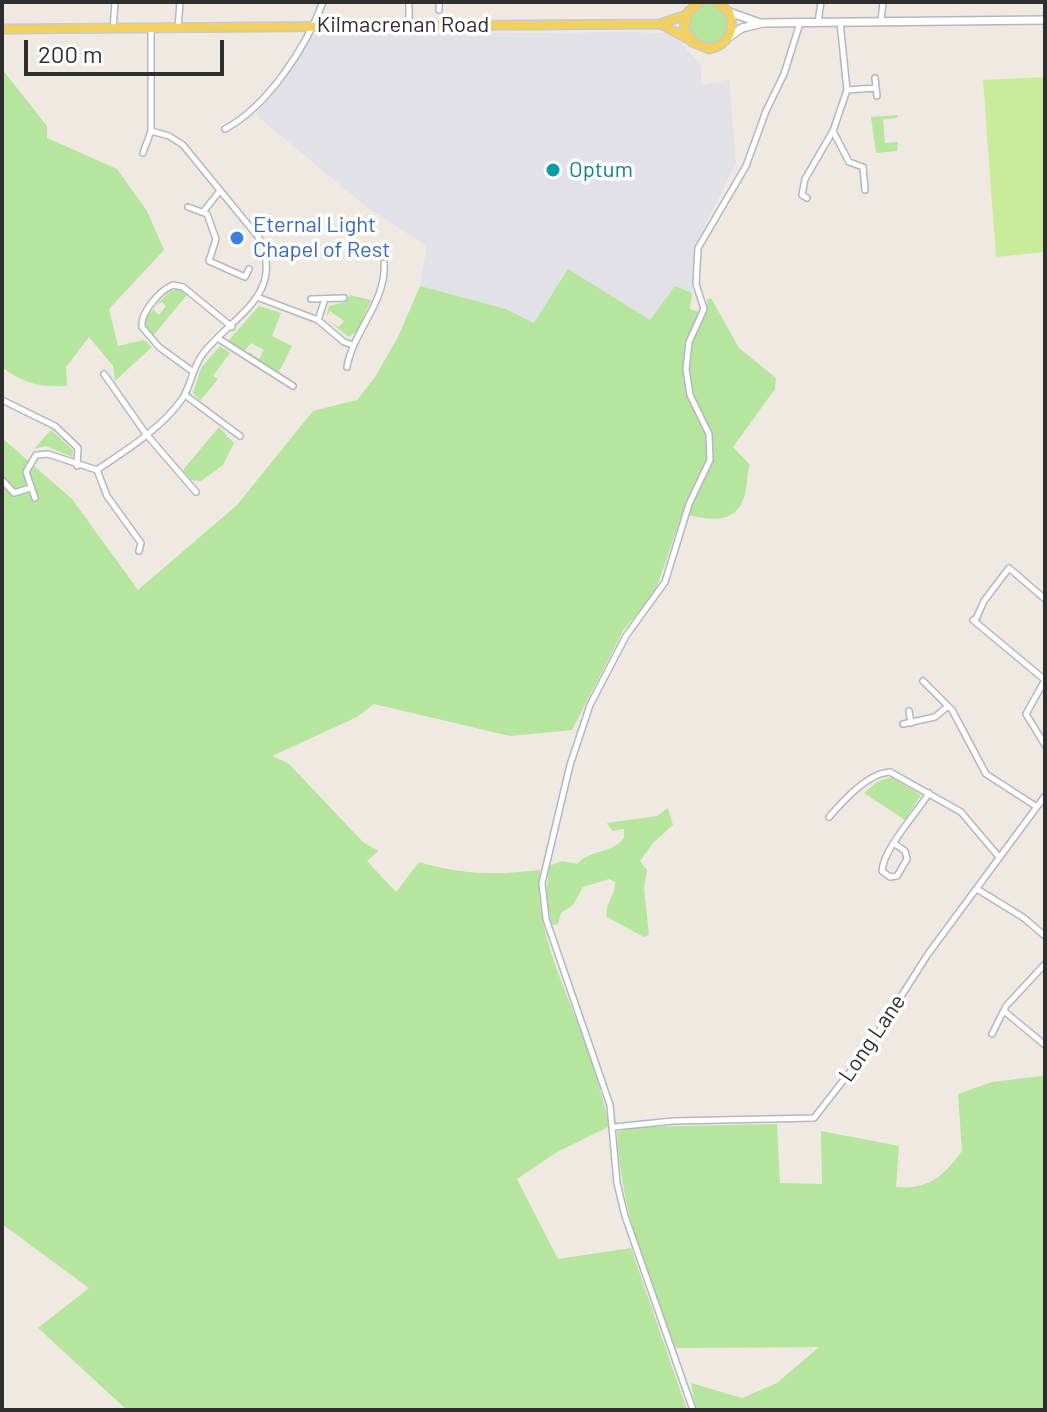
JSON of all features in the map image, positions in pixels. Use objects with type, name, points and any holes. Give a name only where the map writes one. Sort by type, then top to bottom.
[{"type":"main road","points":[[660,24],[700,2]]},
{"type":"main road","points":[[717,2],[729,12],[763,23]]},
{"type":"main road","points":[[689,9],[684,28],[689,40]]},
{"type":"main road","points":[[729,12],[732,22],[729,37]]},
{"type":"main road","points":[[660,24],[709,49],[722,45],[742,28],[763,23],[1045,20]]},
{"type":"main road","name":"Kilmacrenan Road","points":[[2,29],[660,24]]},
{"type":"street","points":[[113,29],[115,2]]},
{"type":"street","points":[[178,28],[180,2]]},
{"type":"street","points":[[225,129],[255,108],[299,53],[323,2]]},
{"type":"street","points":[[409,2],[409,25]]},
{"type":"street","points":[[439,2],[439,10]]},
{"type":"street","points":[[818,22],[821,2]]},
{"type":"street","points":[[881,21],[883,2]]},
{"type":"street","points":[[807,198],[802,195],[805,179],[833,131],[847,90],[840,22]]},
{"type":"street","points":[[693,1410],[625,1216],[617,1183],[614,1127],[604,1080],[546,919],[543,873],[573,756],[590,705],[626,636],[665,582],[689,504],[710,460],[709,434],[690,395],[686,369],[689,342],[704,309],[695,272],[698,248],[746,166],[766,111],[784,74],[800,23]]},
{"type":"street","points":[[143,153],[151,131],[151,29]]},
{"type":"street","points":[[875,78],[877,96]]},
{"type":"street","points":[[847,90],[876,88]]},
{"type":"street","points":[[35,498],[26,472],[36,455],[48,454],[77,466],[97,470],[146,434],[185,395],[192,371],[205,351],[232,327],[257,297],[266,270],[264,248],[249,224],[219,192],[183,145],[169,136],[151,131]]},
{"type":"street","points":[[833,131],[842,142],[849,162],[863,167],[865,190]]},
{"type":"street","points":[[203,212],[219,192]]},
{"type":"street","points":[[188,207],[203,212],[215,230],[209,261],[245,277],[249,269]]},
{"type":"street","points":[[347,367],[353,345],[374,306],[384,263]]},
{"type":"street","points":[[192,371],[159,347],[142,327],[143,316],[163,291],[173,285],[183,287],[232,327]]},
{"type":"street","points":[[257,297],[318,320],[344,342],[353,345]]},
{"type":"street","points":[[311,299],[344,298]]},
{"type":"street","points":[[318,320],[325,299]]},
{"type":"street","points":[[219,339],[293,386]]},
{"type":"street","points":[[104,374],[146,434],[196,492]]},
{"type":"street","points":[[185,395],[240,436]]},
{"type":"street","points":[[2,400],[55,426],[78,448],[77,466]]},
{"type":"street","points":[[97,470],[107,496],[141,543],[139,551]]},
{"type":"street","points":[[2,480],[14,493],[30,488]]},
{"type":"street","points":[[141,543],[148,541]]},
{"type":"street","points":[[1045,599],[1009,568],[974,620],[1045,680],[1026,714],[1045,745]]},
{"type":"street","points":[[923,681],[948,706],[986,774],[1037,807]]},
{"type":"street","points":[[903,724],[935,717],[948,706]]},
{"type":"street","points":[[909,711],[911,723]]},
{"type":"street","points":[[829,817],[882,773],[895,774],[964,815],[999,857]]},
{"type":"street","points":[[895,844],[905,851],[907,859],[899,874],[890,877],[882,867],[895,844],[929,793]]},
{"type":"street","name":"Long Lane","points":[[614,1127],[673,1121],[814,1118],[867,1050],[928,954],[1045,796]]},
{"type":"street","points":[[977,889],[1045,936]]},
{"type":"street","points":[[992,1034],[1004,1011],[1045,964]]},
{"type":"street","points":[[1004,1011],[1045,1045]]},
{"type":"shaded area","points":[[667,33],[676,38],[701,65],[701,85],[729,80],[736,163],[696,243],[692,293],[675,287],[650,321],[534,323],[506,309],[420,286],[427,246],[369,209],[256,115],[312,35]]},
{"type":"green space","points":[[708,4],[722,10],[728,24],[722,38],[708,44],[694,38],[688,24],[694,10]]},
{"type":"green space","points":[[2,69],[47,126],[47,138],[117,169],[147,211],[164,250],[109,309],[118,346],[144,340],[152,347],[115,381],[113,366],[89,337],[66,367],[67,386],[33,383],[2,367]]},
{"type":"green space","points":[[1045,77],[1045,252],[996,257],[983,80]]},
{"type":"green space","points":[[898,115],[897,118],[883,119],[885,143],[898,142],[897,151],[876,153],[871,117]]},
{"type":"green space","points":[[568,269],[650,320],[675,286],[692,293],[690,309],[699,312],[684,350],[688,352],[703,320],[707,300],[711,298],[739,348],[776,378],[775,389],[733,447],[750,465],[746,489],[737,510],[731,515],[714,519],[682,514],[654,595],[624,629],[572,730],[510,736],[374,704],[357,717],[272,756],[288,763],[363,842],[378,851],[367,861],[396,892],[419,862],[479,873],[540,870],[539,893],[547,938],[590,1058],[610,1126],[557,1152],[517,1179],[558,1259],[631,1248],[687,1410],[127,1410],[38,1328],[89,1288],[2,1224],[2,438],[72,499],[138,590],[237,505],[313,411],[357,400],[375,377],[398,337],[420,286],[506,309],[534,323]]},
{"type":"green space","points":[[179,289],[187,295],[152,337],[145,329],[145,320],[153,309],[159,315],[166,306],[162,302],[154,307],[170,291]]},
{"type":"green space","points":[[350,295],[371,300],[357,331],[349,337],[327,320],[339,327],[344,321],[330,311],[326,317],[329,306],[345,302]]},
{"type":"green space","points":[[259,306],[281,313],[272,336],[292,346],[279,372],[247,355],[249,352],[259,359],[264,350],[251,343],[244,352],[228,341]]},
{"type":"green space","points":[[220,346],[230,353],[213,376],[218,379],[200,401],[193,393],[201,368]]},
{"type":"green space","points":[[219,427],[234,443],[223,465],[201,481],[191,480],[183,470]]},
{"type":"green space","points":[[51,430],[73,450],[72,457],[46,446],[34,449]]},
{"type":"green space","points":[[891,777],[921,795],[905,820],[864,793],[877,782]]},
{"type":"green space","points":[[668,808],[673,825],[653,843],[640,861],[647,870],[644,888],[649,935],[644,937],[607,917],[615,887],[615,882],[609,879],[583,887],[573,905],[561,913],[558,924],[552,925],[546,900],[549,866],[562,861],[577,864],[624,838],[624,829],[612,831],[607,823],[657,816]]},
{"type":"green space","points":[[1045,1069],[1045,1410],[696,1410],[691,1383],[742,1398],[777,1383],[819,1347],[674,1348],[630,1216],[617,1132],[639,1127],[777,1124],[780,1183],[822,1184],[821,1131],[899,1146],[896,1187],[917,1186],[942,1174],[962,1151],[958,1094],[992,1082],[1042,1076]]},
{"type":"place","name":"Optum","points":[[553,170]]},
{"type":"place","name":"Eternal Light Chapel of Rest","points":[[237,238]]}]
